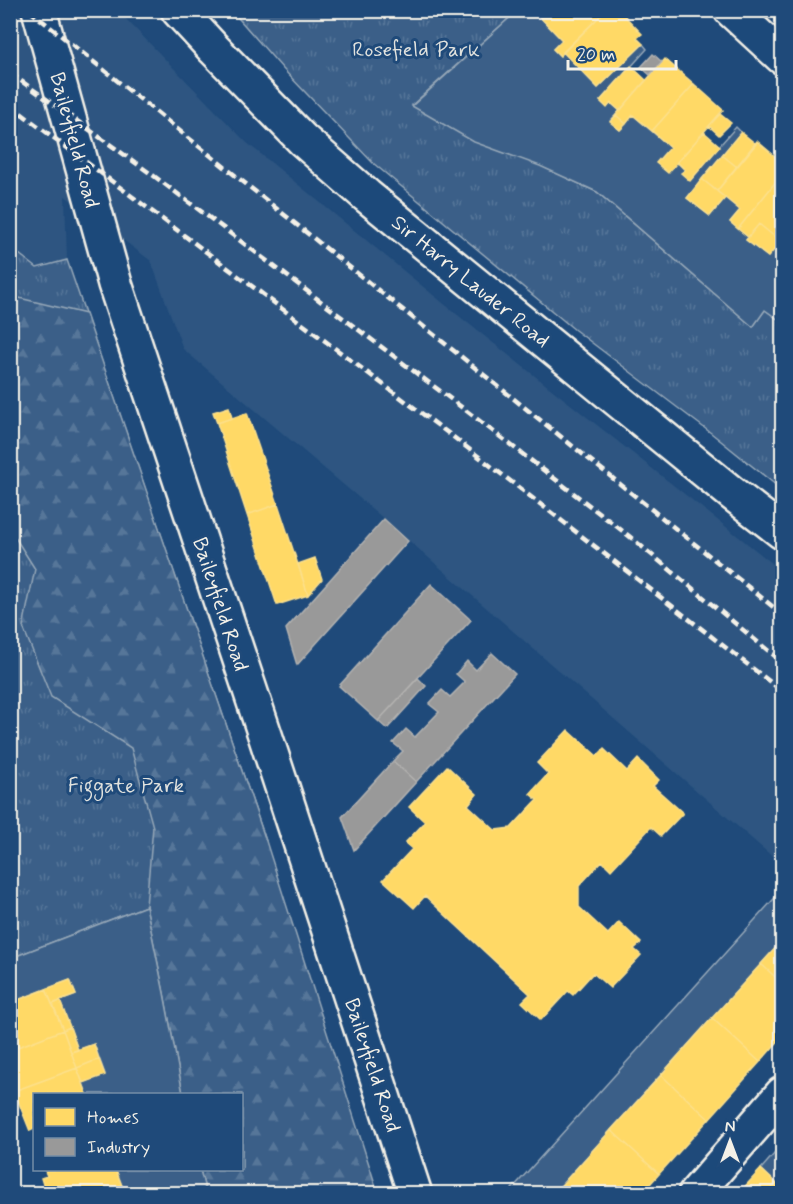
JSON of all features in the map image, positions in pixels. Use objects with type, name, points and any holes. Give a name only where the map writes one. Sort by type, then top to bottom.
[{"type":"main road","name":"Baileyfield Road","points":[[39,10],[115,284],[415,1194]]},
{"type":"main road","name":"Sir Harry Lauder Road","points":[[178,10],[303,140],[367,196],[733,494],[783,532]]},
{"type":"main road","points":[[731,10],[783,57]]},
{"type":"main road","points":[[695,1194],[783,1094]]},
{"type":"shaded area","points":[[10,11],[118,11],[246,142],[459,316],[782,571],[782,865],[384,519],[183,349],[151,261],[65,196],[67,260],[37,268],[11,247]]},
{"type":"green space","name":"Rosefield Park","points":[[232,11],[517,11],[412,105],[597,192],[753,327],[765,310],[782,322],[782,490],[575,330],[373,163],[283,69]]},
{"type":"green space","points":[[517,11],[534,11],[562,40],[553,49],[560,56],[563,52],[598,88],[643,44],[647,49],[600,101],[607,107],[611,103],[620,111],[610,121],[620,130],[633,115],[670,147],[689,180],[736,127],[741,132],[687,198],[710,216],[725,198],[740,210],[730,222],[748,237],[746,240],[768,257],[782,239],[782,322],[765,310],[753,327],[597,192],[540,166],[474,142],[412,106]]},
{"type":"green space","name":"Figgate Park","points":[[10,247],[37,268],[67,260],[266,841],[146,906],[11,958]]},
{"type":"green space","name":"Figgate Park","points":[[11,296],[86,314],[266,841],[378,1193],[206,1193],[200,1171],[243,1171],[243,1093],[183,1093],[146,906],[153,827],[131,748],[51,697],[23,627],[35,569],[11,531]]},
{"type":"green space","points":[[782,890],[782,941],[554,1193],[513,1193],[512,1189]]},
{"type":"green space","points":[[146,906],[183,1093],[87,1093],[83,1083],[105,1074],[94,1044],[78,1050],[60,1001],[76,995],[70,980],[15,1001],[11,988],[11,958]]},
{"type":"green space","points":[[782,1145],[782,1190],[761,1169]]},
{"type":"green space","points":[[116,1171],[200,1171],[206,1193],[125,1193]]},
{"type":"building: Homes","points":[[543,10],[606,10],[560,56],[553,49],[562,40],[538,15]]},
{"type":"building: Homes","points":[[606,10],[619,10],[642,34],[637,38],[643,44],[598,88],[563,52]]},
{"type":"building: Homes","points":[[665,59],[694,84],[652,131],[633,115],[626,124],[616,115]]},
{"type":"building: Homes","points":[[631,66],[646,80],[620,111],[611,103],[607,108],[600,101]]},
{"type":"building: Homes","points":[[694,84],[723,110],[668,173],[656,163],[670,147],[652,131]]},
{"type":"building: Homes","points":[[720,114],[731,123],[719,135],[709,126]]},
{"type":"building: Homes","points":[[616,115],[626,124],[620,130],[610,122]]},
{"type":"building: Homes","points":[[704,132],[720,146],[690,181],[681,173],[685,170],[677,162]]},
{"type":"building: Homes","points":[[741,132],[756,144],[737,167],[722,155]]},
{"type":"building: Homes","points":[[757,141],[782,162],[782,174],[738,229],[730,222],[740,210],[717,191]]},
{"type":"building: Homes","points":[[722,155],[737,167],[717,191],[702,179]]},
{"type":"building: Homes","points":[[782,174],[781,242],[759,224],[748,237],[738,229]]},
{"type":"building: Homes","points":[[702,179],[725,198],[710,216],[687,198]]},
{"type":"building: Homes","points":[[759,224],[781,242],[768,257],[746,240]]},
{"type":"building: Homes","points":[[229,407],[232,418],[217,423],[213,412]]},
{"type":"building: Homes","points":[[247,413],[278,504],[247,515],[217,423]]},
{"type":"building: Homes","points":[[278,504],[308,595],[277,605],[247,515]]},
{"type":"building: Homes","points":[[315,558],[322,579],[308,595],[298,564]]},
{"type":"building: Homes","points":[[568,730],[597,756],[604,749],[627,771],[638,759],[659,780],[653,786],[683,813],[661,836],[651,827],[611,870],[602,861],[579,886],[579,907],[608,934],[619,922],[641,943],[634,949],[641,955],[610,988],[593,973],[573,995],[568,991],[541,1020],[522,1002],[530,994],[425,896],[414,908],[383,880],[412,849],[405,843],[425,822],[409,807],[447,766],[477,794],[468,805],[495,830],[511,828],[537,800],[530,794],[548,774],[537,763]]},
{"type":"building: Homes","points":[[782,941],[782,983],[761,964]]},
{"type":"building: Homes","points":[[761,964],[782,983],[782,1037],[760,1062],[712,1018]]},
{"type":"building: Homes","points":[[70,980],[76,995],[52,1004],[46,989]]},
{"type":"building: Homes","points":[[46,989],[63,1030],[10,1050],[10,1003]]},
{"type":"building: Homes","points":[[60,1001],[70,1027],[63,1030],[53,1004]]},
{"type":"building: Homes","points":[[712,1018],[760,1062],[709,1119],[661,1075]]},
{"type":"building: Homes","points":[[70,1027],[78,1050],[71,1052],[63,1030]]},
{"type":"building: Homes","points":[[63,1030],[77,1068],[14,1091],[10,1081],[10,1050]]},
{"type":"building: Homes","points":[[94,1044],[99,1059],[77,1068],[71,1052]]},
{"type":"building: Homes","points":[[99,1059],[105,1075],[83,1083],[77,1068]]},
{"type":"building: Homes","points":[[77,1068],[87,1093],[33,1093],[33,1130],[30,1131],[14,1091]]},
{"type":"building: Homes","points":[[661,1075],[709,1119],[659,1174],[611,1130]]},
{"type":"building: Homes","points":[[611,1130],[659,1174],[641,1194],[556,1194],[555,1192]]},
{"type":"building: Homes","points":[[761,1169],[776,1183],[766,1194],[738,1194]]},
{"type":"building: Homes","points":[[45,1171],[116,1171],[122,1186],[102,1194],[53,1194],[53,1192],[46,1194],[41,1178],[47,1176]]},
{"type":"building: Homes","points":[[776,1183],[782,1190],[782,1194],[766,1194]]},
{"type":"building: Industry","points":[[653,54],[662,62],[650,75],[641,67]]},
{"type":"building: Industry","points":[[384,519],[408,541],[297,665],[286,629]]},
{"type":"building: Industry","points":[[431,584],[471,620],[378,721],[339,686]]},
{"type":"building: Industry","points":[[492,653],[515,674],[416,782],[393,761],[403,751],[393,743],[406,729],[415,737],[439,712],[429,704],[442,690],[450,697],[465,682],[456,674],[467,661],[476,670]]},
{"type":"building: Industry","points":[[418,678],[426,686],[387,729],[378,721]]},
{"type":"building: Industry","points":[[393,761],[416,782],[354,850],[342,817]]},
{"type":"railway","points":[[29,10],[782,614]]},
{"type":"railway","points":[[10,73],[154,176],[472,415],[629,536],[782,662]]},
{"type":"railway","points":[[10,105],[452,436],[782,691]]}]
